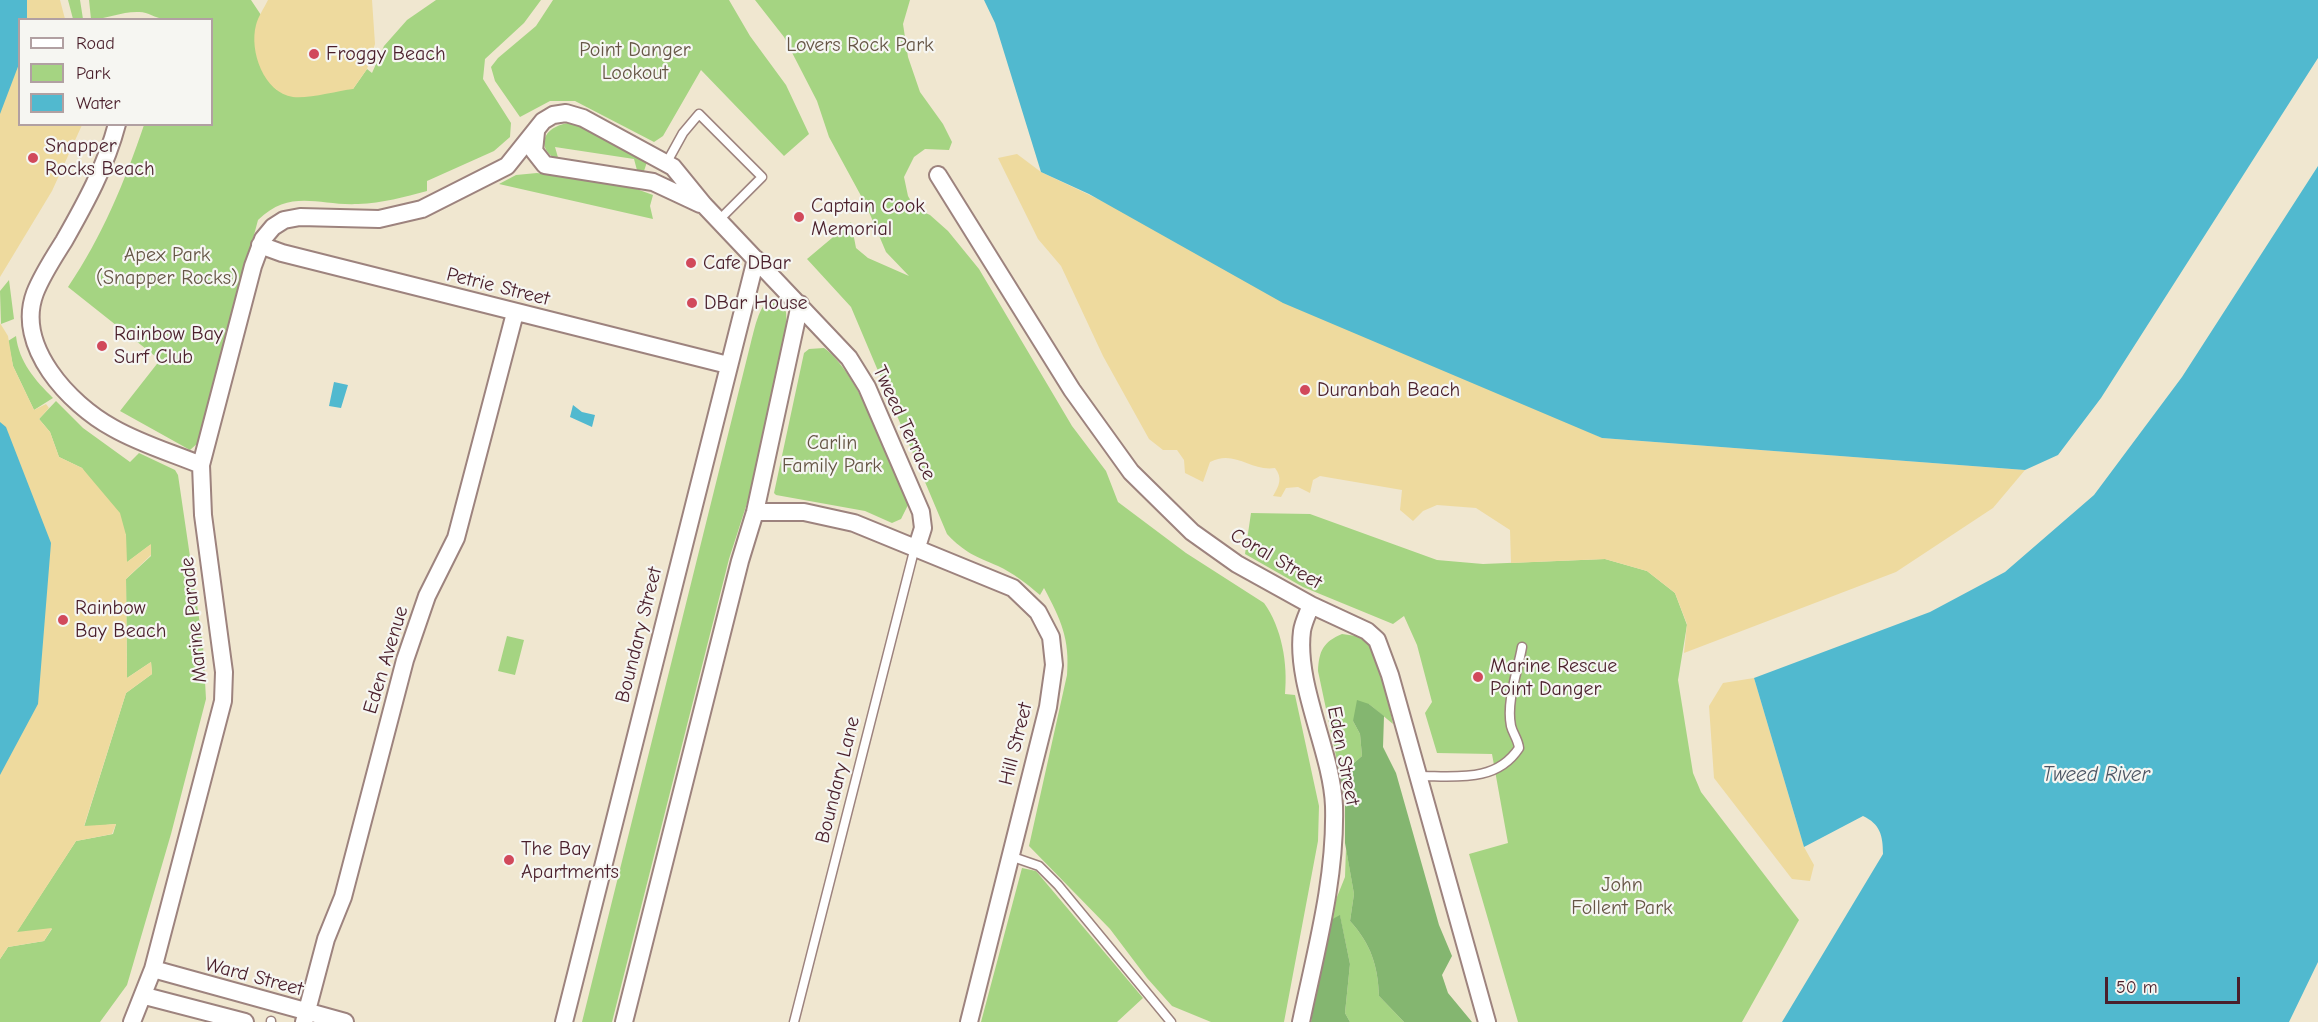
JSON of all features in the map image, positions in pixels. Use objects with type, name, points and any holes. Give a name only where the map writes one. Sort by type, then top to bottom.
[{"type":"street","name":"Tweed Terrace","points":[[260,245],[273,227],[288,219],[365,219],[401,215],[434,204],[502,169],[516,158],[543,121],[553,115],[574,114],[667,162],[687,182],[704,206],[800,304],[849,358],[867,387],[921,512],[923,528],[916,547]]},
{"type":"street","points":[[116,126],[110,149],[83,208],[35,292],[29,316],[34,343],[48,370],[94,416],[138,441],[201,465]]},
{"type":"street","points":[[537,130],[533,139],[534,151],[538,160],[547,166]]},
{"type":"street","points":[[658,184],[667,162]]},
{"type":"street","name":"Tweed Terrace","points":[[502,169],[547,166],[658,184],[704,206]]},
{"type":"street","name":"Coral Street","points":[[938,175],[1072,390],[1131,472],[1192,532],[1237,564],[1311,605],[1348,620],[1377,640],[1390,675],[1487,1022]]},
{"type":"street","name":"Marine Parade","points":[[132,1022],[145,996],[153,969],[223,701],[224,672],[203,515],[201,465],[260,245]]},
{"type":"street","name":"Petrie Street","points":[[260,245],[282,253],[515,313],[728,365]]},
{"type":"street","name":"Boundary Street","points":[[564,1022],[756,259]]},
{"type":"street","points":[[624,1022],[740,561],[755,512],[800,304]]},
{"type":"street","name":"Eden Avenue","points":[[305,1017],[326,939],[343,897],[405,660],[427,596],[456,538],[515,313]]},
{"type":"street","points":[[755,512],[790,511],[838,519],[916,547]]},
{"type":"street","name":"Hill Street","points":[[916,547],[1013,588],[1038,612],[1051,637],[1054,665],[1048,707],[969,1022]]},
{"type":"street","name":"Eden Street","points":[[1301,1022],[1329,893],[1334,850],[1334,802],[1304,667],[1302,630],[1311,605]]},
{"type":"street","name":"Ward Street","points":[[153,969],[305,1017],[345,1022]]},
{"type":"street","points":[[145,996],[245,1022]]},
{"type":"lane","points":[[667,162],[683,133],[699,114],[762,177],[718,220]]},
{"type":"lane","name":"Boundary Lane","points":[[794,1022],[916,547]]},
{"type":"lane","points":[[1418,776],[1472,777],[1495,771],[1511,760],[1519,748],[1518,738],[1511,728],[1510,713],[1522,647]]},
{"type":"lane","points":[[1010,856],[1038,866],[1058,885],[1171,1022]]},
{"type":"green space","points":[[68,0],[80,0],[83,18],[73,18]]},
{"type":"green space","name":"Apex Park (Snapper Rocks)","points":[[89,0],[251,0],[261,15],[256,34],[258,54],[261,64],[277,90],[353,89],[367,69],[372,73],[384,46],[407,20],[436,0],[541,0],[524,23],[485,59],[483,79],[511,123],[510,137],[494,151],[427,181],[427,191],[367,203],[294,201],[270,210],[258,220],[199,442],[190,450],[120,411],[160,360],[68,287],[92,248],[112,208],[144,126],[213,126],[213,18],[160,18],[141,12],[91,18]]},
{"type":"green space","name":"Point Danger Lookout","points":[[553,0],[729,0],[750,36],[786,85],[809,134],[784,156],[701,70],[663,136],[654,142],[575,101],[550,101],[520,117],[495,81],[491,67],[498,58],[536,26]]},
{"type":"green space","name":"Lovers Rock Park","points":[[755,0],[910,0],[903,24],[908,57],[920,92],[943,124],[952,142],[949,150],[925,149],[914,157],[904,177],[908,196],[915,208],[930,215],[948,231],[979,269],[1072,426],[1106,471],[1118,502],[1186,553],[1264,603],[1270,613],[1282,647],[1286,671],[1285,694],[1295,695],[1319,806],[1318,841],[1284,1022],[1211,1022],[1172,1006],[1147,978],[1110,929],[1029,846],[1067,675],[1068,662],[1063,630],[1044,588],[1040,595],[1009,572],[965,550],[947,534],[851,307],[807,259],[851,222],[856,248],[868,258],[909,276],[886,252],[866,205],[829,137],[817,101],[784,37]]},
{"type":"green space","points":[[568,123],[580,125],[647,162],[643,174],[638,174],[634,159],[555,147],[559,161],[551,156],[544,144],[548,133],[559,125]]},
{"type":"green space","points":[[537,173],[631,187],[653,195],[650,206],[653,219],[499,184],[516,175]]},
{"type":"green space","points":[[9,280],[14,319],[1,324],[0,291]]},
{"type":"green space","points":[[771,298],[779,301],[786,312],[787,328],[750,494],[729,559],[612,1022],[582,1022],[754,330],[760,312]]},
{"type":"green space","points":[[16,336],[24,362],[53,398],[34,410],[13,366],[8,341]]},
{"type":"green space","name":"Carlin Family Park","points":[[824,348],[849,376],[861,397],[884,444],[908,505],[901,519],[892,523],[865,511],[774,493],[804,353],[809,349]]},
{"type":"green space","points":[[56,401],[83,428],[130,462],[139,453],[175,470],[178,475],[203,645],[206,699],[171,834],[127,985],[100,1022],[0,1022],[0,959],[8,947],[44,941],[52,929],[16,933],[76,841],[113,834],[116,824],[84,827],[126,693],[152,674],[151,662],[127,678],[126,579],[151,556],[150,545],[126,563],[126,535],[82,468],[59,457],[50,432],[39,419]]},
{"type":"green space","name":"John Follent Park","points":[[1251,513],[1310,514],[1437,560],[1483,564],[1605,559],[1647,571],[1675,593],[1687,625],[1678,680],[1693,773],[1701,792],[1799,920],[1742,1022],[1518,1022],[1469,854],[1508,843],[1492,754],[1437,753],[1425,713],[1432,702],[1417,645],[1404,616],[1393,624],[1303,587],[1245,554]]},
{"type":"green space","points":[[1342,634],[1356,636],[1369,643],[1386,691],[1393,724],[1369,704],[1353,721],[1360,734],[1362,756],[1340,775],[1318,671],[1323,648],[1330,640]]},
{"type":"green space","points":[[507,636],[524,640],[515,675],[498,671]]},
{"type":"green space","points":[[1357,700],[1369,704],[1384,716],[1383,747],[1396,773],[1439,925],[1452,956],[1442,975],[1448,993],[1472,1022],[1404,1022],[1379,996],[1372,956],[1363,938],[1350,921],[1354,894],[1345,843],[1345,801],[1340,775],[1362,756],[1360,734],[1353,721]]},
{"type":"green space","points":[[1346,848],[1354,894],[1350,921],[1363,938],[1372,956],[1379,996],[1404,1022],[1350,1022],[1345,1013],[1350,964],[1340,916],[1327,922],[1345,877]]},
{"type":"green space","points":[[1022,868],[1036,871],[1143,998],[1117,1022],[981,1022]]},
{"type":"green space","points":[[1340,915],[1350,964],[1345,1013],[1350,1022],[1311,1022],[1327,922]]},
{"type":"sand","name":"Snapper Rocks Beach","points":[[0,0],[60,0],[65,18],[18,18],[18,126],[82,126],[52,191],[0,277]]},
{"type":"sand","name":"Froggy Beach","points":[[268,0],[372,0],[375,44],[367,69],[353,89],[293,97],[274,88],[261,69],[254,35],[256,25]]},
{"type":"sand","name":"Duranbah Beach","points":[[1017,154],[1041,172],[1602,438],[2025,470],[1993,508],[1896,572],[1684,653],[1687,624],[1675,593],[1647,571],[1605,559],[1511,563],[1510,530],[1476,508],[1437,505],[1423,511],[1413,521],[1400,510],[1402,490],[1320,476],[1313,480],[1310,493],[1298,487],[1286,488],[1281,497],[1273,496],[1279,482],[1279,475],[1275,468],[1258,467],[1227,458],[1210,462],[1203,482],[1185,473],[1184,460],[1177,450],[1163,450],[1149,439],[1103,356],[1061,266],[1038,239],[998,158]]},
{"type":"sand","name":"Rainbow Bay Beach","points":[[0,323],[8,336],[13,366],[34,410],[46,404],[49,408],[39,419],[50,432],[59,457],[82,468],[120,513],[126,535],[127,562],[151,544],[151,555],[126,579],[127,678],[151,662],[152,674],[126,693],[84,826],[116,824],[112,834],[76,841],[17,932],[52,928],[44,941],[8,947],[0,959]]},
{"type":"sand","points":[[1754,678],[1804,847],[1814,865],[1810,881],[1792,879],[1714,778],[1709,706],[1723,683]]},
{"type":"water","points":[[0,0],[27,0],[27,18],[18,18],[18,67],[0,114]]},
{"type":"water","points":[[984,0],[2318,0],[2318,58],[2101,398],[2058,455],[2025,470],[1602,438],[1283,303],[1089,194],[1041,172],[995,23]]},
{"type":"water","name":"Tweed River","points":[[2318,166],[2318,962],[2289,1022],[1782,1022],[1883,854],[1883,847],[1877,827],[1863,816],[1804,847],[1754,678],[1930,612],[2005,572],[2094,495],[2182,377]]},
{"type":"water","points":[[334,382],[348,385],[341,408],[329,406]]},
{"type":"water","points":[[573,405],[582,412],[595,415],[592,427],[570,417]]},
{"type":"water","points":[[0,422],[6,427],[51,543],[38,704],[0,775]]},
{"type":"place","name":"Froggy Beach","points":[[314,54]]},
{"type":"place","name":"Snapper Rocks Beach","points":[[33,158]]},
{"type":"place","name":"Captain Cook Memorial","points":[[799,217]]},
{"type":"place","name":"Cafe DBar","points":[[691,263]]},
{"type":"place","name":"DBar House","points":[[692,303]]},
{"type":"place","name":"Rainbow Bay Surf Club","points":[[102,346]]},
{"type":"place","name":"Duranbah Beach","points":[[1305,390]]},
{"type":"place","name":"Rainbow Bay Beach","points":[[63,620]]},
{"type":"place","name":"Marine Rescue Point Danger","points":[[1478,677]]},
{"type":"place","name":"The Bay Apartments","points":[[509,860]]}]
